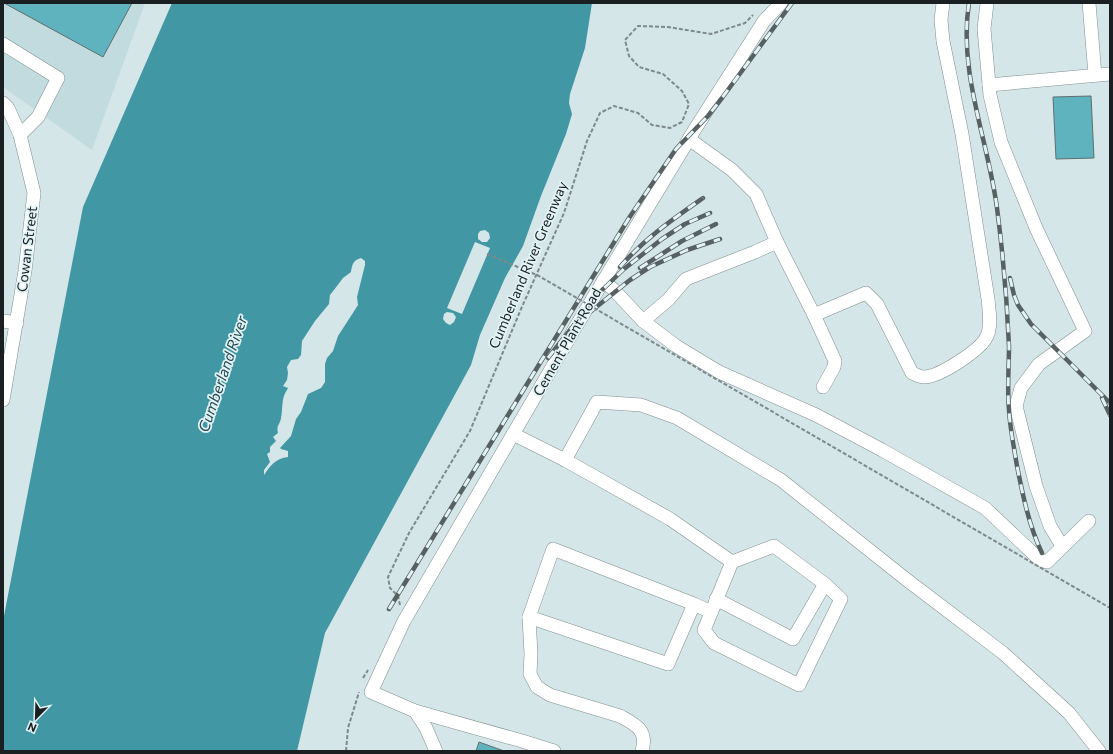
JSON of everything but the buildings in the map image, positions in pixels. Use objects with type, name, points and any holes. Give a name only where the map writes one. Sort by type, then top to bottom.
[{"type":"street","name":"Cement Plant Road","points":[[364,689],[603,281],[689,138],[764,21],[781,3]]},
{"type":"street","points":[[814,315],[866,293],[877,304],[912,373],[924,377],[942,372],[971,354],[988,336],[990,323],[988,299],[962,134],[943,41],[941,20],[943,3]]},
{"type":"street","points":[[987,3],[984,30],[990,95],[1001,142],[1036,228],[1086,331],[1039,364],[1021,388],[1016,406],[1036,486],[1050,526],[1062,546]]},
{"type":"street","points":[[1089,3],[1094,75]]},
{"type":"street","points":[[3,44],[58,78],[38,117],[20,135]]},
{"type":"street","points":[[989,85],[1110,74]]},
{"type":"street","name":"Cowan Street","points":[[3,102],[7,116],[20,135],[34,193],[25,271],[3,400]]},
{"type":"street","points":[[689,138],[732,170],[756,194],[776,242],[814,315],[835,361],[834,367],[823,387]]},
{"type":"street","points":[[643,321],[668,300],[686,279],[755,252],[776,242]]},
{"type":"street","points":[[603,281],[613,289],[643,321],[676,346],[720,372],[816,415],[985,508],[1040,560],[1047,562],[1089,521]]},
{"type":"street","points":[[3,321],[17,323]]},
{"type":"street","points":[[565,460],[597,402],[641,405],[677,418],[781,480],[907,580],[1003,653],[1068,713],[1099,751]]},
{"type":"street","points":[[513,434],[565,460],[670,519],[732,562]]},
{"type":"street","points":[[774,546],[825,584],[841,599],[799,685],[714,643],[704,630],[732,562],[774,546]]},
{"type":"street","points":[[642,751],[645,742],[641,730],[629,721],[620,716],[550,695],[538,687],[530,674],[531,654],[529,617],[553,549],[711,612]]},
{"type":"street","points":[[716,599],[793,639],[825,584]]},
{"type":"street","points":[[529,617],[668,664],[694,604]]},
{"type":"street","points":[[364,689],[415,711],[554,751]]},
{"type":"street","points":[[415,711],[426,728],[436,751]]},
{"type":"path","name":"Cumberland River Greenway","points":[[399,609],[400,605],[398,596],[390,588],[388,577],[409,533],[470,431],[521,309],[564,212],[587,141],[600,113],[614,106],[638,113],[652,125],[670,128],[682,122],[689,104],[682,91],[663,74],[639,67],[629,56],[625,40],[638,26],[668,27],[711,34],[745,23],[756,13]]},
{"type":"path","points":[[487,254],[539,276],[1110,608]]},
{"type":"path","points":[[346,751],[348,728],[364,689],[368,669]]},
{"type":"shaded area","points":[[3,3],[145,3],[92,150],[3,87]]},
{"type":"water","name":"Cumberland River","points":[[172,3],[592,3],[585,48],[570,94],[569,103],[572,114],[566,134],[523,246],[505,278],[480,335],[471,365],[325,633],[297,751],[3,751],[3,621],[83,207]],"holes":[[[485,230],[489,233],[490,238],[487,242],[482,242],[478,239],[478,234],[480,231]],[[475,242],[490,248],[462,314],[447,308]],[[361,258],[365,261],[357,297],[358,305],[338,336],[333,351],[327,358],[325,364],[325,382],[321,388],[308,394],[301,412],[296,419],[291,436],[280,448],[288,451],[288,457],[277,461],[264,475],[264,470],[270,462],[267,454],[270,452],[270,447],[276,441],[273,437],[278,433],[277,428],[281,418],[283,400],[288,388],[283,386],[287,380],[287,367],[291,360],[298,359],[301,355],[302,341],[315,321],[329,304],[330,295],[343,278],[351,272],[353,263]],[[447,312],[453,313],[456,317],[454,322],[450,325],[446,323],[443,319],[444,314]]]},
{"type":"railway","points":[[389,609],[629,218],[676,149],[708,116],[792,3]]},
{"type":"railway","points":[[969,3],[967,55],[976,106],[993,182],[1003,260],[1009,346],[1008,394],[1010,424],[1024,500],[1033,532],[1042,553]]},
{"type":"railway","points":[[620,267],[649,238],[703,198]]},
{"type":"railway","points":[[548,358],[600,292],[624,269],[662,239],[685,224],[710,213]]},
{"type":"railway","points":[[640,268],[682,241],[716,224]]},
{"type":"railway","points":[[590,312],[630,280],[650,267],[687,250],[720,239]]},
{"type":"railway","points":[[1010,278],[1018,305],[1031,324],[1110,403]]},
{"type":"railway","points":[[1102,398],[1110,415]]}]
